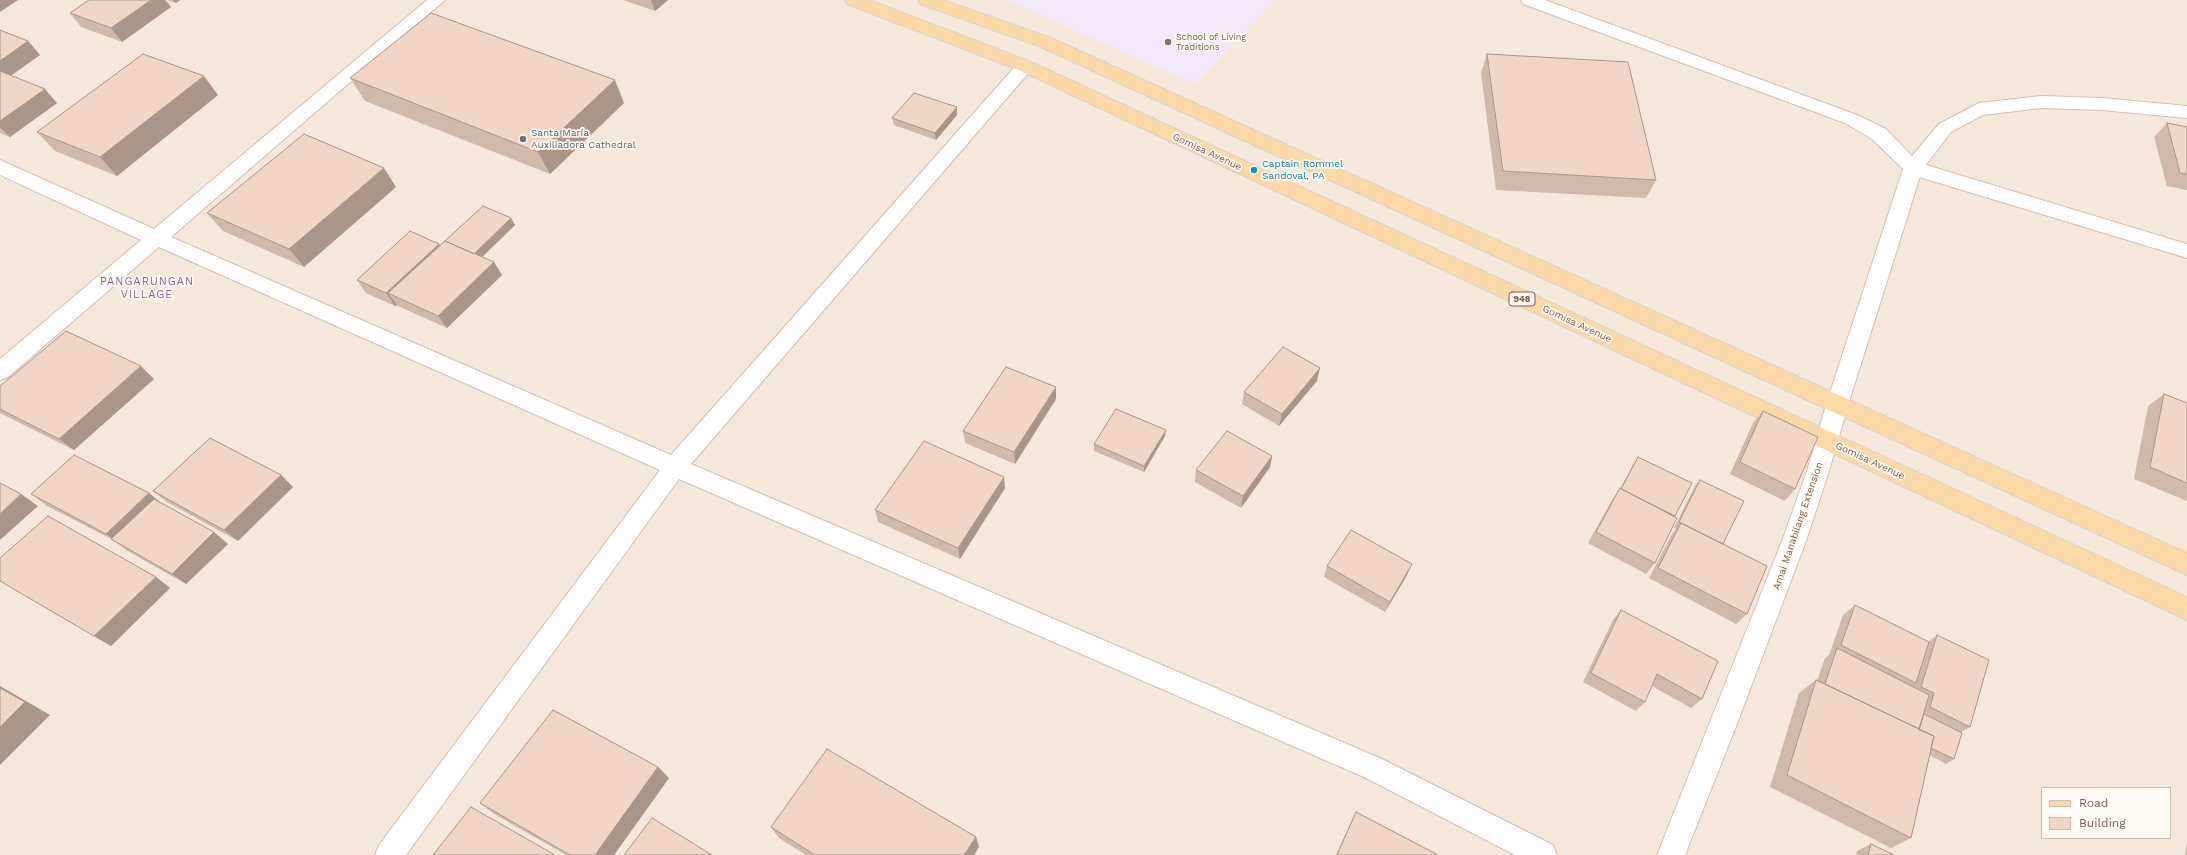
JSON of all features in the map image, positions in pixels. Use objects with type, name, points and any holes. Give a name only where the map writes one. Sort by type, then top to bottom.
[{"type":"main road","name":"Gomisa Avenue","points":[[853,0],[1025,66],[2187,608]]},
{"type":"main road","points":[[926,0],[1045,42],[2187,564]]},
{"type":"street","points":[[0,371],[437,0]]},
{"type":"street","points":[[1529,0],[1851,119],[1879,134],[1912,168],[2187,251]]},
{"type":"street","points":[[389,855],[675,467],[1025,66]]},
{"type":"street","points":[[1912,168],[1945,128],[1979,110],[2041,102],[2102,104],[2187,112]]},
{"type":"street","points":[[0,167],[156,238],[675,467],[1373,768],[1543,855]]},
{"type":"street","name":"Amai Manabilang Extension","points":[[1670,855],[1722,729],[1794,541],[1912,168]]},
{"type":"shaded area","points":[[0,0],[2187,0],[2187,855],[0,855]]},
{"type":"shaded area","name":"School of Living Traditions","points":[[1007,0],[1276,0],[1195,84]]},
{"type":"building","points":[[89,0],[151,0],[111,28],[70,13]]},
{"type":"building","name":"Santa María Auxiliadora Cathedral","points":[[431,13],[615,80],[538,152],[350,78]]},
{"type":"building","points":[[0,30],[28,41],[0,61]]},
{"type":"building","points":[[143,54],[204,76],[100,157],[37,132]]},
{"type":"building","points":[[1487,54],[1628,62],[1656,180],[1503,171]]},
{"type":"building","points":[[0,71],[45,89],[0,121]]},
{"type":"building","points":[[914,93],[957,107],[935,133],[892,118]]},
{"type":"building","points":[[2167,123],[2187,127],[2187,174],[2180,173]]},
{"type":"building","points":[[304,134],[384,168],[289,249],[207,213]]},
{"type":"building","points":[[483,206],[511,218],[474,254],[445,241]]},
{"type":"building","points":[[410,231],[439,244],[386,293],[357,280]]},
{"type":"building","points":[[445,241],[494,262],[438,316],[388,293]]},
{"type":"building","points":[[66,331],[141,366],[59,439],[0,409],[0,386]]},
{"type":"building","points":[[1283,347],[1320,368],[1282,414],[1244,392]]},
{"type":"building","points":[[1006,367],[1056,387],[1014,452],[963,431]]},
{"type":"building","points":[[2164,394],[2187,403],[2187,483],[2150,467]]},
{"type":"building","points":[[1116,409],[1166,430],[1144,466],[1094,444]]},
{"type":"building","points":[[1763,411],[1818,437],[1795,489],[1740,462]]},
{"type":"building","points":[[1227,431],[1272,456],[1243,496],[1196,470]]},
{"type":"building","points":[[210,438],[281,475],[224,530],[153,491]]},
{"type":"building","points":[[924,441],[1004,477],[958,548],[875,510]]},
{"type":"building","points":[[74,455],[149,493],[106,534],[31,494]]},
{"type":"building","points":[[1638,457],[1692,483],[1675,516],[1621,489]]},
{"type":"building","points":[[1700,480],[1744,501],[1723,544],[1679,522]]},
{"type":"building","points":[[0,483],[21,494],[0,514]]},
{"type":"building","points":[[1620,488],[1677,518],[1655,563],[1596,532]]},
{"type":"building","points":[[154,499],[214,532],[172,574],[111,539]]},
{"type":"building","points":[[48,516],[156,577],[94,636],[0,581],[0,558]]},
{"type":"building","points":[[1681,523],[1767,566],[1747,614],[1658,568]]},
{"type":"building","points":[[1351,530],[1412,564],[1390,602],[1327,566]]},
{"type":"building","points":[[1855,605],[1929,642],[1916,683],[1841,645]]},
{"type":"building","points":[[1621,610],[1718,661],[1702,699],[1657,674],[1645,702],[1591,673]]},
{"type":"building","points":[[1937,635],[1989,660],[1970,727],[1930,707],[1934,693],[1921,687]]},
{"type":"building","points":[[1837,648],[1929,695],[1919,729],[1825,684]]},
{"type":"building","points":[[1816,680],[1934,736],[1911,838],[1787,775]]},
{"type":"building","points":[[0,688],[25,702],[0,727]]},
{"type":"building","points":[[553,710],[658,767],[595,855],[570,855],[480,803]]},
{"type":"building","points":[[1924,714],[1962,733],[1954,759],[1931,748],[1934,736],[1919,730]]},
{"type":"building","points":[[827,749],[976,837],[964,855],[815,855],[771,827]]},
{"type":"building","points":[[471,807],[555,855],[433,855]]},
{"type":"building","points":[[1356,812],[1438,855],[1337,855]]},
{"type":"building","points":[[652,818],[712,855],[624,855]]},
{"type":"building","points":[[1871,844],[1894,855],[1868,855]]},
{"type":"place","name":"School of Living Traditions","points":[[1168,42]]},
{"type":"place","name":"Santa María Auxiliadora Cathedral","points":[[523,139]]},
{"type":"place","name":"Captain Rommel Sandoval, PA","points":[[1254,170]]},
{"type":"district","name":"PANGARUNGAN VILLAGE","points":[[147,288]]}]
